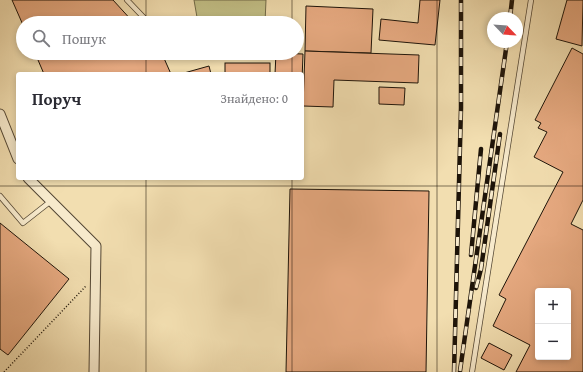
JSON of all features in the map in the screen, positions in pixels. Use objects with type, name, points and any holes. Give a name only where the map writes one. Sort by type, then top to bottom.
[{"type":"street","points":[[0,114],[16,154]]},
{"type":"street","points":[[30,180],[96,246],[94,372]]},
{"type":"lane","points":[[127,0],[142,16]]},
{"type":"lane","points":[[472,372],[531,0]]},
{"type":"lane","points":[[0,196],[24,223],[51,201]]},
{"type":"path","points":[[4,372],[96,276]]},
{"type":"shaded area","points":[[194,0],[266,0],[265,16],[197,16]]},
{"type":"building","points":[[12,0],[113,0],[128,16],[19,16]]},
{"type":"building","points":[[420,0],[440,0],[435,45],[379,40],[381,19],[418,23]]},
{"type":"building","points":[[567,0],[583,0],[582,46],[556,39]]},
{"type":"building","points":[[306,6],[373,9],[371,53],[305,51]]},
{"type":"building","points":[[572,48],[583,54],[583,200],[571,224],[583,230],[583,372],[516,372],[530,345],[493,326],[506,299],[499,295],[563,172],[534,157],[547,132],[538,128],[541,123],[535,120]]},
{"type":"building","points":[[305,51],[419,55],[418,83],[334,80],[333,107],[304,106]]},
{"type":"building","points":[[38,60],[165,60],[170,72],[43,72]]},
{"type":"building","points":[[276,60],[303,60],[302,72],[275,72]]},
{"type":"building","points":[[225,63],[270,63],[270,72],[225,72]]},
{"type":"building","points":[[209,66],[210,72],[188,72]]},
{"type":"building","points":[[379,87],[405,88],[404,105],[379,104]]},
{"type":"building","points":[[290,189],[429,191],[426,372],[286,372]]},
{"type":"building","points":[[0,223],[69,279],[8,355],[0,349]]},
{"type":"building","points":[[489,343],[512,355],[504,370],[481,358]]},
{"type":"railway","points":[[454,372],[461,108],[461,0]]},
{"type":"railway","points":[[511,12],[512,0]]},
{"type":"railway","points":[[460,371],[506,48]]},
{"type":"railway","points":[[476,288],[481,269],[500,134]]},
{"type":"railway","points":[[471,255],[481,149]]}]
